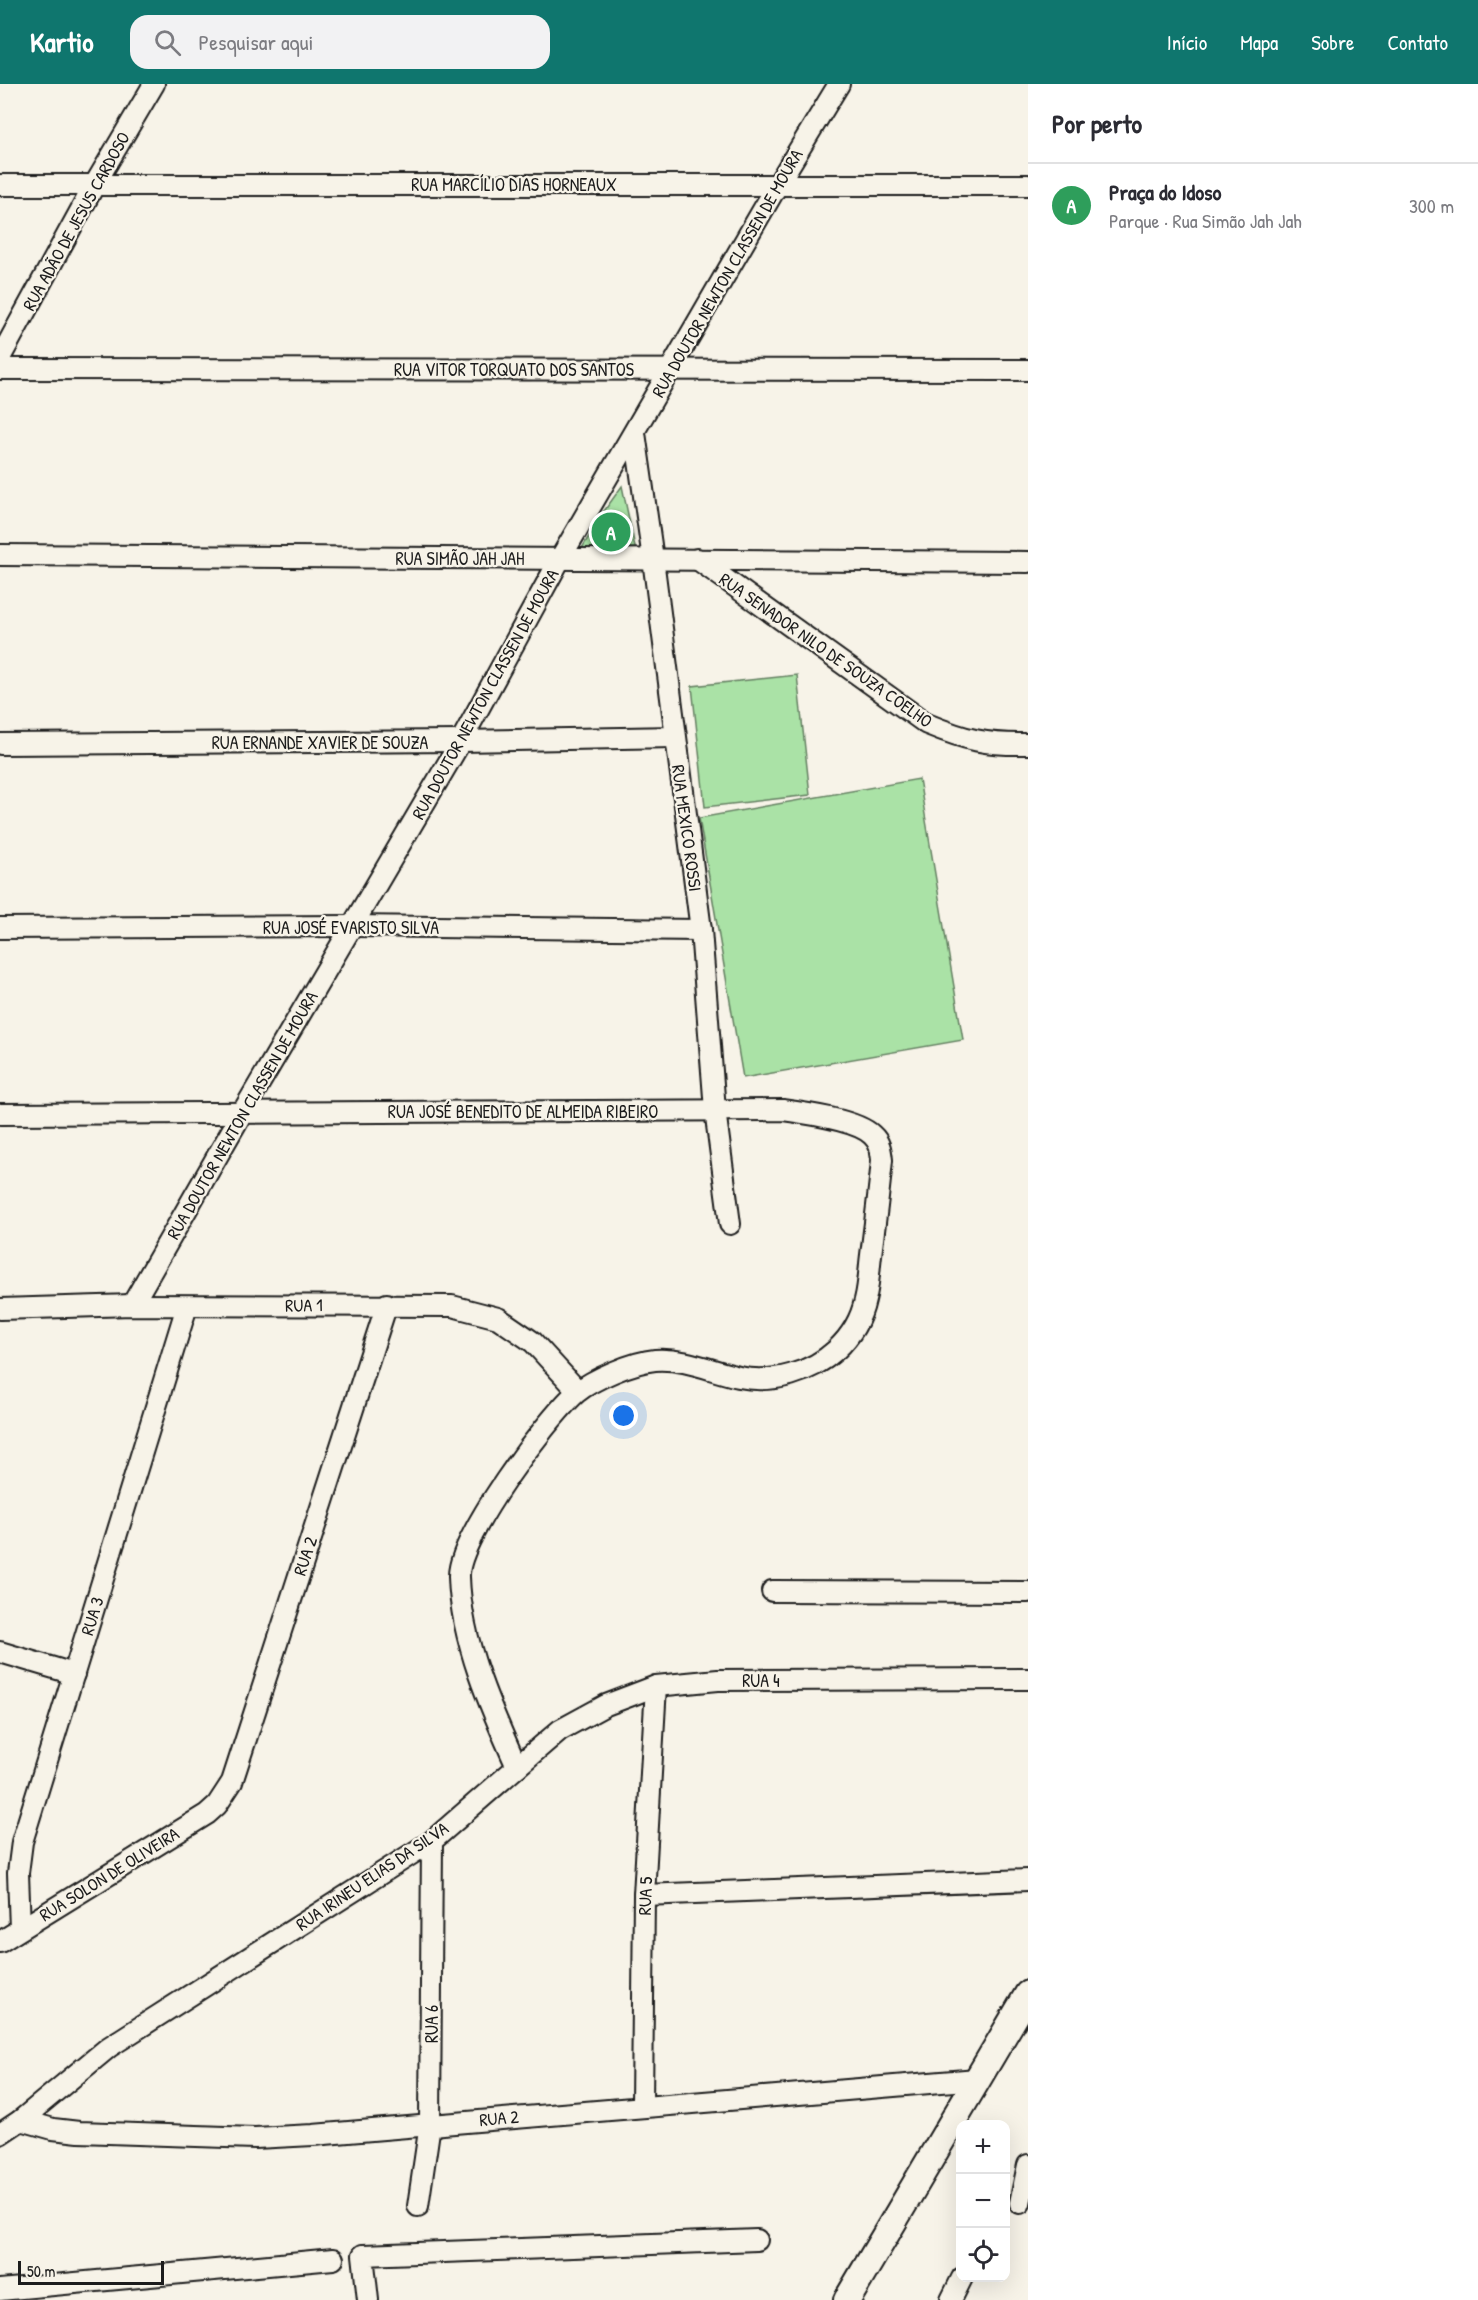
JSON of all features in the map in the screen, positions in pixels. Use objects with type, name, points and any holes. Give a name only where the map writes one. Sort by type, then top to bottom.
[{"type":"main road","points":[[847,2300],[1028,1994]]},
{"type":"street","name":"RUA ADÃO DE JESUS CARDOSO","points":[[0,358],[95,184],[154,84]]},
{"type":"street","name":"RUA DOUTOR NEWTON CLASSEN DE MOURA","points":[[132,1305],[461,741],[560,559],[778,184],[839,84]]},
{"type":"street","name":"RUA MARCÍLIO DIAS HORNEAUX","points":[[0,185],[1028,185]]},
{"type":"street","name":"RUA VITOR TORQUATO DOS SANTOS","points":[[0,369],[1028,370]]},
{"type":"street","name":"RUA MEXICO ROSSI","points":[[635,433],[701,930],[715,1110],[730,1224]]},
{"type":"street","name":"RUA SIMÃO JAH JAH","points":[[0,555],[1028,562]]},
{"type":"street","name":"RUA SENADOR NILO DE SOUZA COELHO","points":[[697,559],[927,724],[963,739],[998,745],[1028,744]]},
{"type":"street","name":"RUA ERNANDE XAVIER DE SOUZA","points":[[0,744],[675,737]]},
{"type":"street","name":"RUA JOSÉ EVARISTO SILVA","points":[[0,928],[353,926],[701,930]]},
{"type":"street","name":"RUA JOSÉ BENEDITO DE ALMEIDA RIBEIRO","points":[[0,1114],[783,1110],[806,1113],[861,1127],[874,1136],[881,1148],[882,1160],[865,1300],[854,1328],[836,1350],[814,1366],[790,1375],[767,1379],[740,1377],[698,1364],[656,1360],[624,1367],[578,1391]]},
{"type":"street","name":"RUA 2","points":[[217,1805],[232,1782],[387,1304]]},
{"type":"street","name":"RUA 1","points":[[0,1309],[132,1305],[452,1306],[498,1318],[533,1342],[578,1391]]},
{"type":"street","name":"RUA 3","points":[[20,1929],[18,1874],[22,1842],[188,1306]]},
{"type":"street","points":[[517,1767],[487,1696],[462,1617],[458,1574],[468,1541],[491,1502],[554,1415],[578,1391]]},
{"type":"street","points":[[772,1591],[1028,1592]]},
{"type":"street","points":[[0,1652],[74,1674]]},
{"type":"street","name":"RUA 4","points":[[517,1767],[560,1730],[606,1705],[656,1686],[718,1680],[1028,1679]]},
{"type":"street","name":"RUA 5","points":[[642,2106],[644,1895],[656,1686]]},
{"type":"street","name":"RUA IRINEU ELIAS DA SILVA","points":[[0,2134],[21,2120],[109,2047],[432,1840],[517,1767]]},
{"type":"street","name":"RUA SOLON DE OLIVEIRA","points":[[0,1942],[217,1805]]},
{"type":"street","name":"RUA 6","points":[[418,2206],[430,2124],[432,1840]]},
{"type":"street","points":[[644,1895],[1028,1880]]},
{"type":"street","name":"RUA 2","points":[[21,2120],[53,2129],[79,2132],[255,2138],[977,2079]]},
{"type":"street","points":[[1018,2205],[1028,2165]]},
{"type":"street","points":[[368,2300],[363,2255],[757,2240]]},
{"type":"street","points":[[0,2290],[333,2259]]},
{"type":"street","points":[[951,2300],[960,2282]]},
{"type":"green space","points":[[622,486],[636,552],[581,550],[602,514]]},
{"type":"green space","points":[[797,675],[810,795],[705,807],[692,686]]},
{"type":"green space","points":[[919,779],[963,1040],[743,1078],[699,818]]},
{"type":"place","name":"Praça do Idoso","points":[[611,532]]}]
